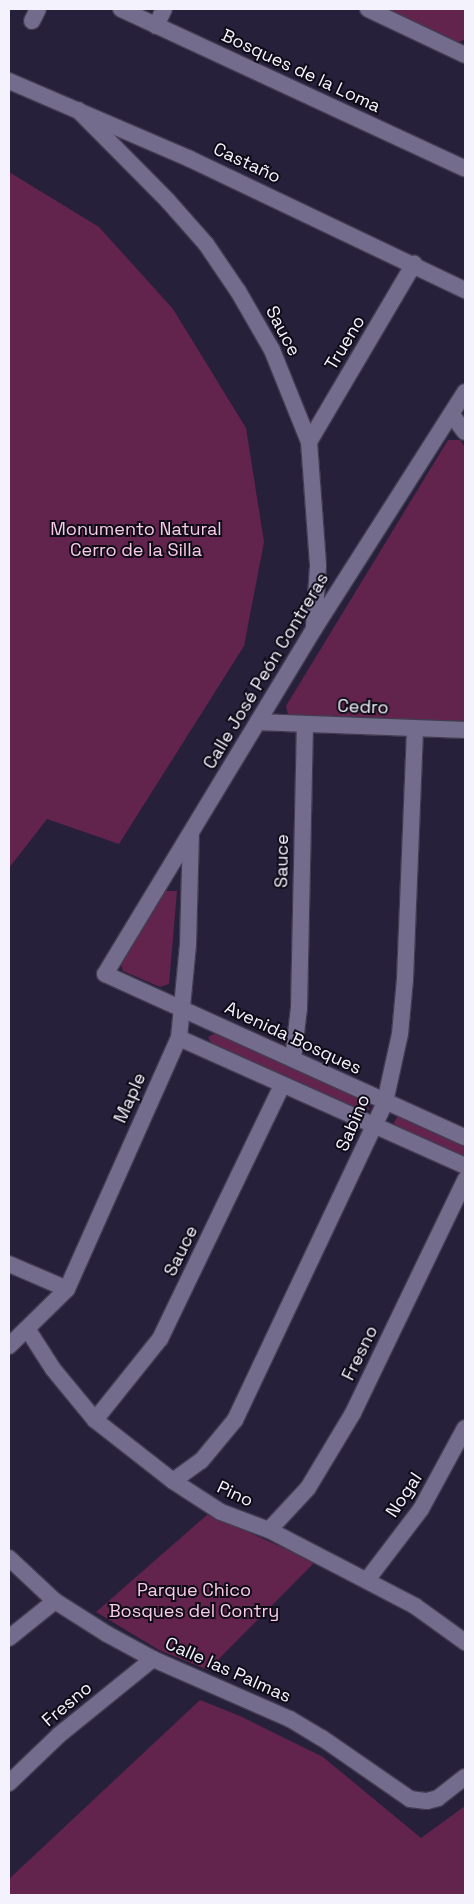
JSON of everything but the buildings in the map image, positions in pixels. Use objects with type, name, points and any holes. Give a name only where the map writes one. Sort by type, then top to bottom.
[{"type":"street","name":"Bosques de la Loma","points":[[121,9],[465,169]]},
{"type":"street","points":[[156,26],[164,9]]},
{"type":"street","points":[[368,9],[465,55]]},
{"type":"street","name":"Castaño","points":[[9,81],[190,158],[465,290]]},
{"type":"street","name":"Sauce","points":[[78,110],[206,244],[238,291],[272,350],[309,442],[318,566],[314,629]]},
{"type":"street","name":"Trueno","points":[[309,442],[414,264]]},
{"type":"street","name":"Calle José Peón Contreras","points":[[105,974],[314,629],[465,392]]},
{"type":"street","points":[[452,415],[465,432]]},
{"type":"street","name":"Cedro","points":[[258,722],[465,730]]},
{"type":"street","name":"Sauce","points":[[293,1059],[299,1008],[306,724]]},
{"type":"street","name":"Sabino","points":[[173,1481],[201,1461],[234,1420],[376,1126],[385,1102],[400,1034],[405,979],[415,729]]},
{"type":"street","name":"Maple","points":[[9,1346],[28,1330],[67,1289],[178,1038],[184,1009],[191,831]]},
{"type":"street","name":"Avenida Bosques","points":[[105,974],[465,1137]]},
{"type":"street","points":[[178,1038],[465,1166]]},
{"type":"street","name":"Sauce","points":[[96,1420],[150,1354],[164,1333],[282,1086]]},
{"type":"street","name":"Fresno","points":[[269,1530],[308,1488],[353,1414],[465,1180]]},
{"type":"street","points":[[9,1264],[67,1289]]},
{"type":"street","name":"Pino","points":[[28,1330],[62,1381],[96,1420],[173,1481],[221,1512],[269,1530],[367,1580],[463,1634]]},
{"type":"street","name":"Nogal","points":[[367,1580],[421,1509],[465,1428]]},
{"type":"street","name":"Calle las Palmas","points":[[9,1558],[56,1600],[107,1634],[153,1659],[290,1720],[330,1743],[410,1800],[427,1801],[438,1798],[465,1777]]},
{"type":"street","points":[[9,1638],[56,1600]]},
{"type":"street","name":"Fresno","points":[[9,1783],[59,1735],[153,1659]]},
{"type":"green space","points":[[375,9],[465,9],[465,39],[453,45]]},
{"type":"green space","name":"Monumento Natural Cerro de la Silla","points":[[9,172],[99,227],[173,309],[246,428],[264,542],[244,646],[119,844],[47,819],[9,868]]},
{"type":"green space","points":[[448,440],[460,440],[465,447],[465,721],[288,715],[286,706]]},
{"type":"green space","points":[[166,891],[177,891],[169,984],[160,987],[123,971],[121,964],[127,947]]},
{"type":"green space","points":[[218,1032],[358,1097],[370,1109],[364,1112],[355,1109],[212,1045],[208,1037]]},
{"type":"green space","points":[[399,1115],[465,1144],[465,1159],[396,1129],[394,1122]]},
{"type":"green space","name":"Parque Chico Bosques del Contry","points":[[208,1514],[315,1562],[208,1670],[159,1650],[96,1612]]},
{"type":"green space","points":[[200,1700],[240,1716],[323,1757],[421,1838],[465,1806],[465,1895],[9,1895],[9,1879]]}]
